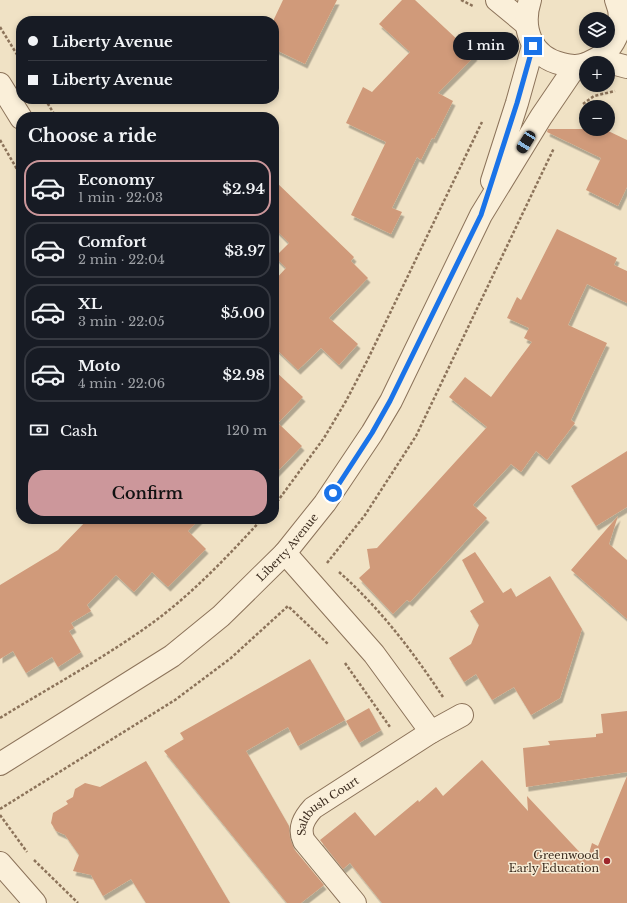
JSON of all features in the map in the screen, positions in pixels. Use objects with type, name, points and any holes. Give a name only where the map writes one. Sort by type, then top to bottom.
[{"type":"street","points":[[530,0],[526,11],[526,24],[533,46],[556,63],[579,63]]},
{"type":"street","points":[[487,5],[526,24]]},
{"type":"street","name":"Liberty Avenue","points":[[598,56],[609,49],[617,36],[622,12]]},
{"type":"street","name":"Liberty Avenue","points":[[481,215],[517,103],[533,46]]},
{"type":"street","points":[[615,66],[627,67]]},
{"type":"street","name":"Liberty Avenue","points":[[0,764],[172,656],[221,616],[285,553],[325,503],[372,433],[390,401],[481,215],[541,117],[579,72]]},
{"type":"street","points":[[0,84],[17,112]]},
{"type":"street","points":[[285,553],[374,654],[431,732]]},
{"type":"street","name":"Saltbush Court","points":[[355,903],[304,841],[301,834],[304,819],[313,808],[431,732],[462,715]]},
{"type":"street","points":[[0,864],[35,903]]},
{"type":"path","points":[[461,0],[487,5]]},
{"type":"path","points":[[0,28],[16,53]]},
{"type":"path","points":[[578,109],[594,96],[617,91]]},
{"type":"path","points":[[279,499],[324,438],[346,402],[483,120]]},
{"type":"path","points":[[0,140],[16,167]]},
{"type":"path","points":[[327,562],[365,515],[416,436],[557,144]]},
{"type":"path","points":[[0,718],[126,641],[155,621],[190,592],[257,524]]},
{"type":"path","points":[[0,809],[175,700],[231,658],[288,606],[329,645]]},
{"type":"path","points":[[343,661],[390,728]]},
{"type":"path","points":[[0,815],[28,853]]},
{"type":"path","points":[[32,858],[78,903]]},
{"type":"building","points":[[283,0],[337,0],[305,64],[279,51],[279,16],[275,16]]},
{"type":"building","points":[[402,0],[415,0],[475,56],[438,93],[453,101],[434,139],[432,138],[421,160],[417,157],[392,208],[402,212],[391,234],[351,215],[386,142],[346,123],[363,87],[372,92],[410,52],[379,24]]},
{"type":"building","points":[[548,129],[579,129],[579,136],[615,136],[615,134],[627,140],[627,187],[618,206],[586,190],[601,158],[547,132]]},
{"type":"building","points":[[279,185],[354,257],[351,261],[368,278],[329,318],[358,344],[339,365],[321,348],[298,370],[279,352],[279,276],[286,268],[279,261],[279,253],[289,243],[279,233]]},
{"type":"building","points":[[557,229],[617,258],[614,265],[627,271],[627,303],[587,284],[568,325],[607,343],[571,420],[575,423],[547,460],[536,451],[521,472],[511,464],[473,505],[487,518],[410,602],[407,600],[393,614],[359,578],[370,568],[367,549],[377,548],[487,427],[449,397],[465,377],[491,397],[532,342],[524,338],[529,328],[507,318],[517,297],[521,300]]},
{"type":"building","points":[[279,375],[303,397],[279,422]]},
{"type":"building","points":[[279,424],[302,446],[279,470]]},
{"type":"building","points":[[627,451],[627,507],[596,526],[571,486]]},
{"type":"building","points":[[618,516],[609,544],[627,560],[627,619],[571,570]]},
{"type":"building","points":[[83,524],[195,524],[188,531],[206,549],[168,587],[152,572],[134,592],[116,575],[87,605],[91,611],[71,623],[74,628],[69,631],[81,652],[58,667],[52,657],[26,673],[13,651],[0,659],[0,585],[58,550]]},
{"type":"building","points":[[475,552],[503,593],[511,588],[516,597],[550,576],[582,629],[560,698],[531,715],[514,687],[492,700],[476,674],[464,682],[449,658],[471,644],[479,625],[470,611],[484,602],[462,560]]},
{"type":"building","points":[[310,659],[345,720],[298,746],[288,727],[246,751],[289,826],[290,838],[294,849],[324,885],[301,903],[287,903],[164,751],[184,739],[180,733]]},
{"type":"building","points":[[369,708],[381,730],[359,743],[346,721]]},
{"type":"building","points":[[627,711],[627,772],[526,787],[523,748],[550,745],[548,741],[596,737],[596,734],[603,733],[601,714]]},
{"type":"building","points":[[482,760],[528,811],[527,796],[587,860],[592,843],[598,846],[627,776],[627,903],[382,903],[350,863],[343,869],[320,840],[355,812],[375,836],[436,787],[443,796]]},
{"type":"building","points":[[146,761],[230,903],[146,903],[131,879],[103,896],[91,875],[73,871],[79,855],[65,835],[56,831],[51,823],[53,813],[68,804],[66,801],[73,797],[75,789],[85,783],[100,787]]},
{"type":"place","name":"Greenwood Early Education","points":[[607,861]]},
{"type":"route","points":[[333,493],[372,433],[390,401],[481,215],[517,103],[533,46]]}]
